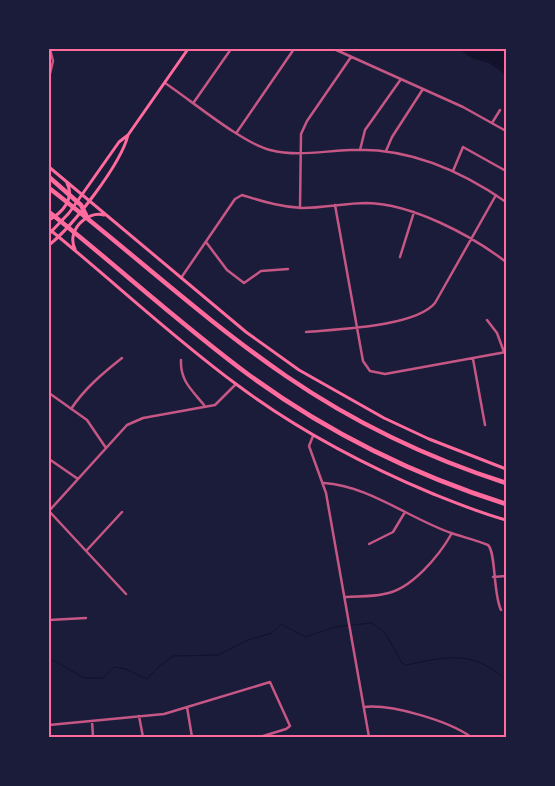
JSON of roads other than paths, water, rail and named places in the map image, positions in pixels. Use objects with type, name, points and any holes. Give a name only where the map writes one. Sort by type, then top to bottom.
[{"type":"highway","points":[[49,176],[81,205],[88,218]]},
{"type":"highway","points":[[49,188],[94,222],[234,338],[310,392],[402,442],[451,464],[506,483]]},
{"type":"highway","points":[[49,212],[224,356],[299,409],[392,460],[459,488],[506,504]]},
{"type":"main road","points":[[188,49],[128,135],[119,142],[82,195],[50,232],[76,251],[236,384],[314,436],[374,468],[473,510],[506,520]]},
{"type":"main road","points":[[49,245],[88,201],[125,148],[128,135]]},
{"type":"main road","points":[[49,167],[246,332],[307,375],[384,418],[429,439],[506,469]]},
{"type":"main road","points":[[49,220],[58,215],[69,201],[70,190],[66,182]]},
{"type":"main road","points":[[76,251],[73,246],[72,236],[82,222],[93,213],[107,216]]},
{"type":"street","points":[[49,78],[52,61],[50,49]]},
{"type":"street","points":[[194,102],[231,49]]},
{"type":"street","points":[[237,132],[294,49]]},
{"type":"street","points":[[334,49],[423,89],[492,123],[506,132]]},
{"type":"street","points":[[300,208],[300,154],[304,127],[351,56]]},
{"type":"street","points":[[360,150],[365,130],[401,79]]},
{"type":"street","points":[[165,83],[264,148],[300,154],[360,150],[420,158],[453,171],[506,202]]},
{"type":"street","points":[[386,152],[392,137],[423,89]]},
{"type":"street","points":[[492,123],[500,110]]},
{"type":"street","points":[[453,171],[463,147],[506,171]]},
{"type":"street","points":[[306,332],[358,328],[416,316],[431,308],[496,195]]},
{"type":"street","points":[[181,278],[239,196],[265,203],[300,208],[377,204],[414,212],[470,240],[506,262]]},
{"type":"street","points":[[335,205],[366,367],[379,374],[474,359],[505,352],[497,332],[487,320]]},
{"type":"street","points":[[400,257],[414,212]]},
{"type":"street","points":[[206,242],[228,270],[244,283],[261,271],[288,269]]},
{"type":"street","points":[[71,408],[104,372],[122,358]]},
{"type":"street","points":[[474,359],[485,425]]},
{"type":"street","points":[[181,360],[181,370],[186,386],[204,405]]},
{"type":"street","points":[[126,594],[49,511],[133,421],[215,404],[232,390],[236,384]]},
{"type":"street","points":[[49,393],[87,420],[106,448]]},
{"type":"street","points":[[314,436],[309,446],[324,483],[369,737]]},
{"type":"street","points":[[49,458],[78,479]]},
{"type":"street","points":[[324,483],[344,486],[491,548],[496,601],[501,610]]},
{"type":"street","points":[[87,550],[122,512]]},
{"type":"street","points":[[369,544],[393,532],[404,512]]},
{"type":"street","points":[[345,598],[385,594],[396,590],[431,564],[452,533]]},
{"type":"street","points":[[493,577],[506,576]]},
{"type":"street","points":[[49,620],[86,618]]},
{"type":"street","points":[[49,724],[164,714],[270,682],[289,727],[260,737]]},
{"type":"street","points":[[364,707],[382,706],[413,714],[454,727],[471,737]]},
{"type":"street","points":[[187,708],[192,737]]},
{"type":"street","points":[[139,716],[143,737]]},
{"type":"street","points":[[92,721],[93,737]]},
{"type":"waterway","points":[[49,661],[53,660],[84,678],[103,678],[114,667],[126,669],[147,679],[157,668],[173,656],[218,655],[248,640],[272,633],[281,624],[306,637],[334,627],[372,623],[385,633],[402,663],[406,665],[446,658],[458,658],[482,663],[506,680]]}]
